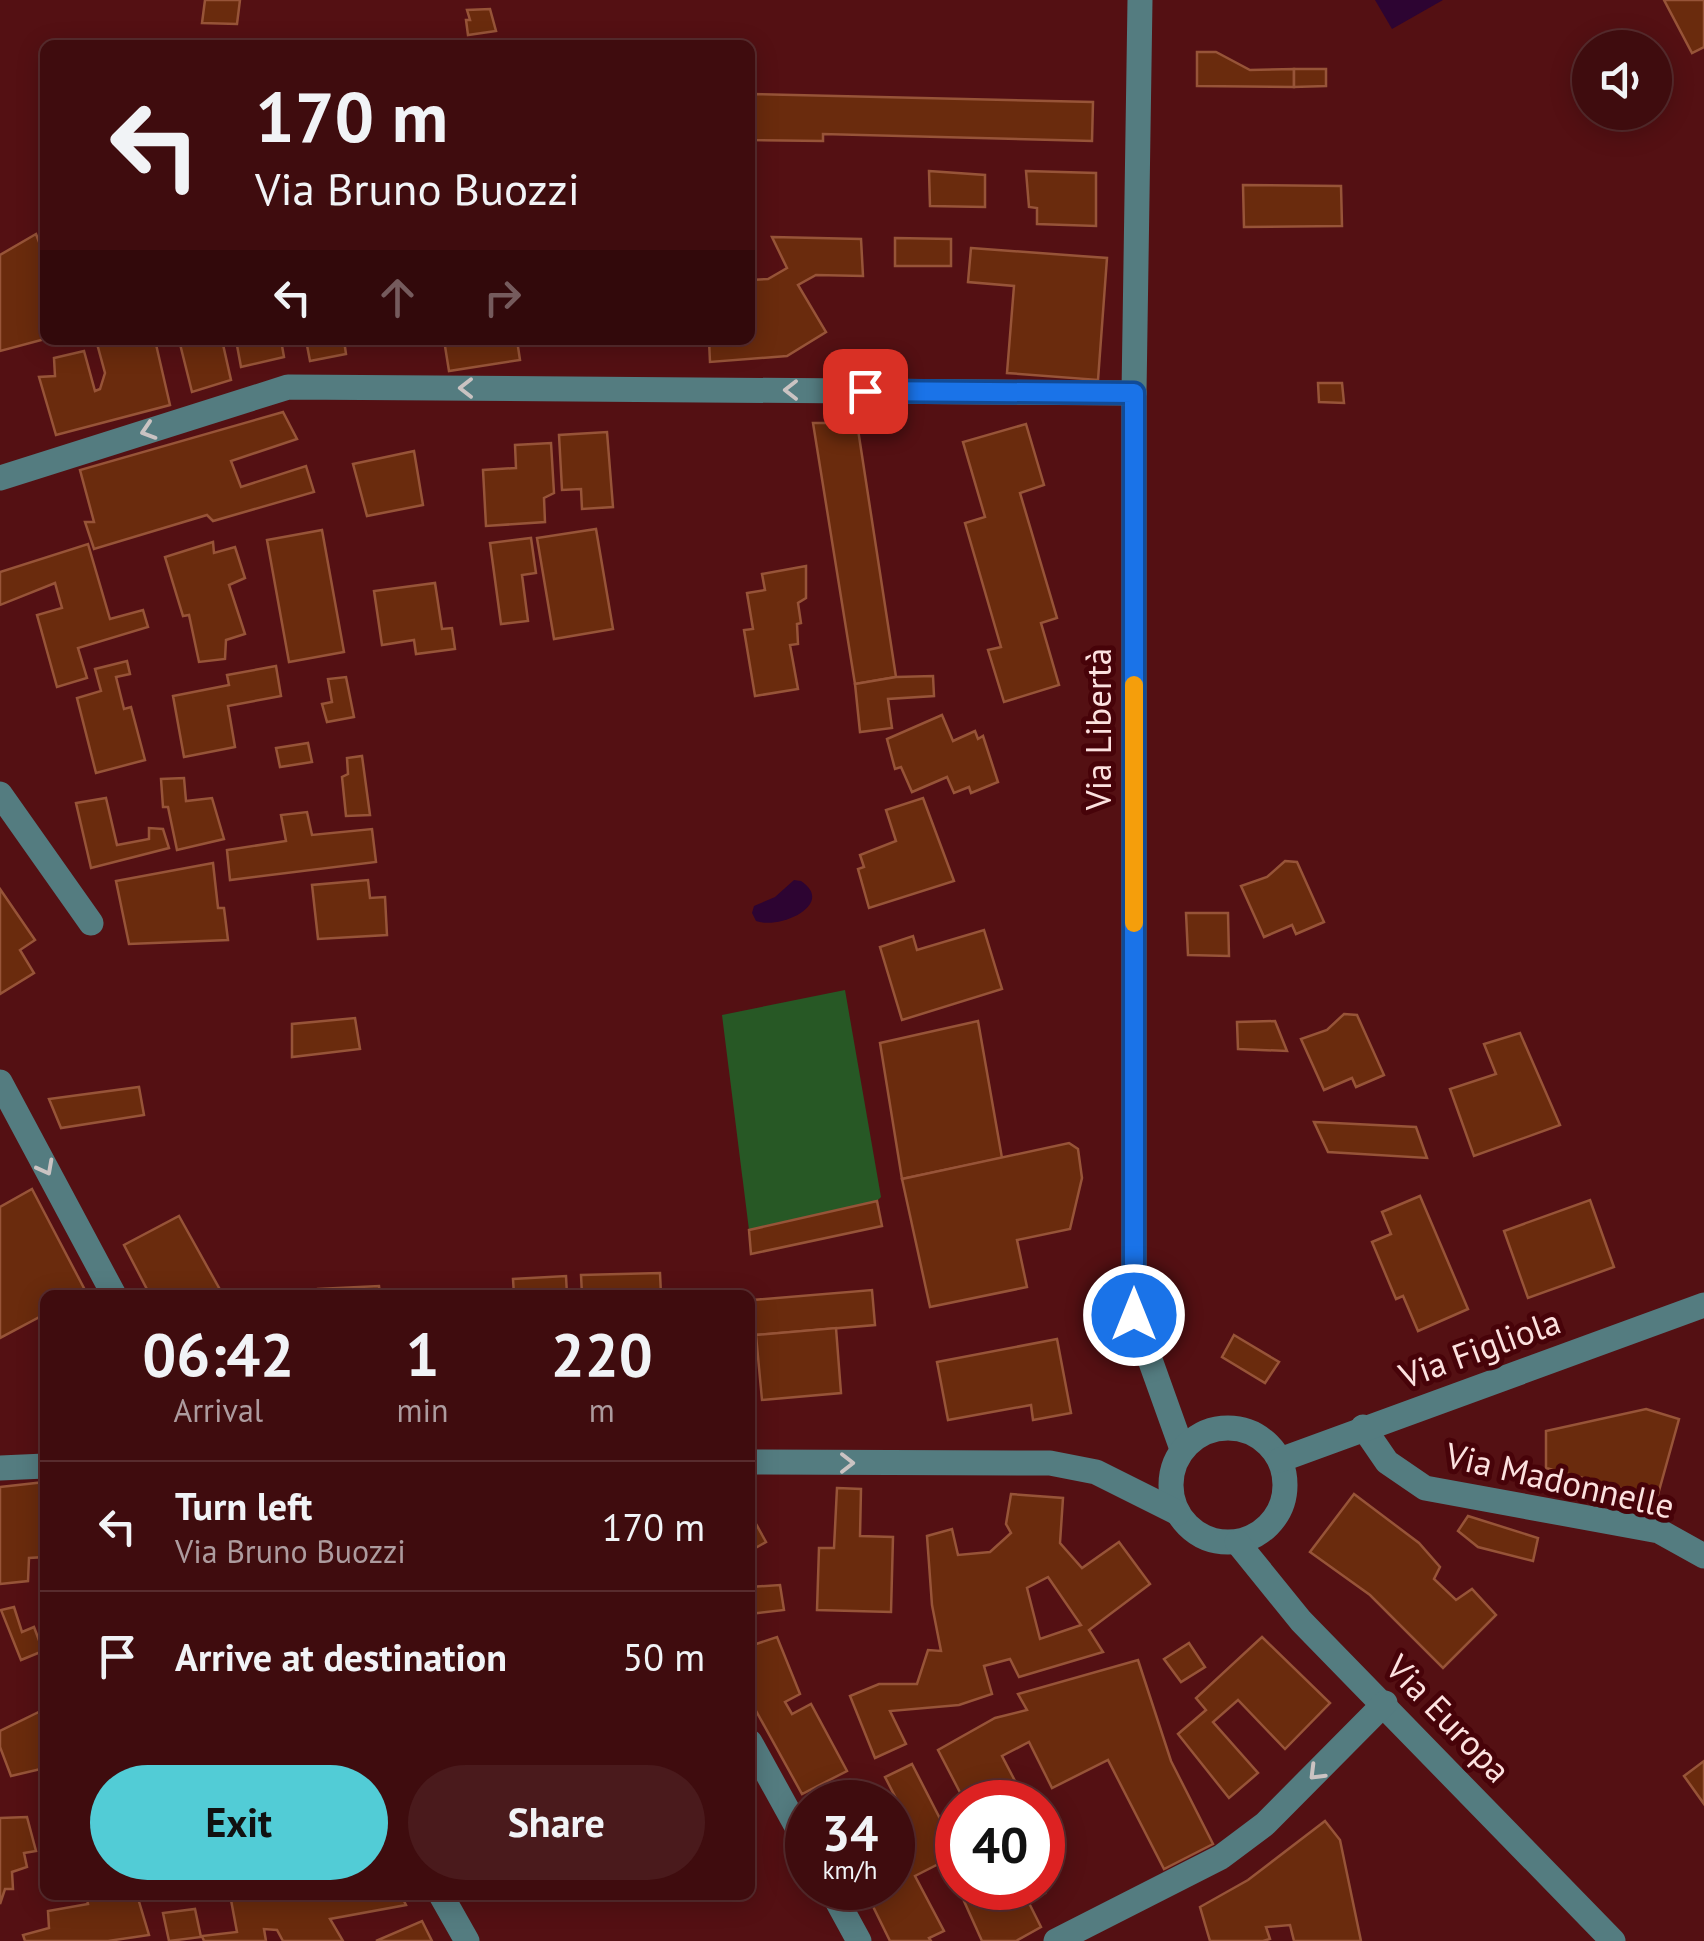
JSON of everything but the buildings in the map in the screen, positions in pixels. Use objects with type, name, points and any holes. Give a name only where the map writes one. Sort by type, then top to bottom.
[{"type":"street","name":"Via Libertà","points":[[1140,0],[1134,393],[1134,1315],[1182,1450]]},
{"type":"street","points":[[0,478],[288,387],[1134,393]]},
{"type":"street","points":[[0,794],[91,923]]},
{"type":"street","points":[[0,1082],[111,1290]]},
{"type":"street","name":"Via Figliola","points":[[1280,1460],[1704,1306]]},
{"type":"street","name":"Via Madonnelle","points":[[1363,1427],[1387,1462],[1425,1488],[1658,1531],[1704,1556]]},
{"type":"street","points":[[755,1462],[1050,1463],[1096,1472],[1178,1513],[1203,1537],[1237,1542],[1268,1526],[1279,1512],[1285,1477],[1280,1460],[1253,1433],[1234,1428],[1214,1429],[1196,1436],[1182,1450],[1170,1481],[1178,1513]]},
{"type":"street","points":[[0,1468],[40,1466]]},
{"type":"street","name":"Via Europa","points":[[1237,1542],[1302,1621],[1613,1941]]},
{"type":"street","points":[[1056,1941],[1222,1856],[1265,1824],[1385,1703]]},
{"type":"street","points":[[755,1751],[785,1805]]},
{"type":"street","points":[[445,1900],[467,1941]]},
{"type":"street","points":[[842,1910],[859,1941]]},
{"type":"green space","points":[[845,990],[881,1197],[749,1230],[722,1015]]},
{"type":"shaded area","points":[[1375,0],[1443,0],[1392,29]]},
{"type":"shaded area","points":[[794,880],[810,890],[808,906],[778,922],[756,921],[754,906],[775,897]]},
{"type":"slow traffic","points":[[1134,685],[1134,923]]},
{"type":"route","points":[[865,391],[1134,393],[1134,1315]]}]
